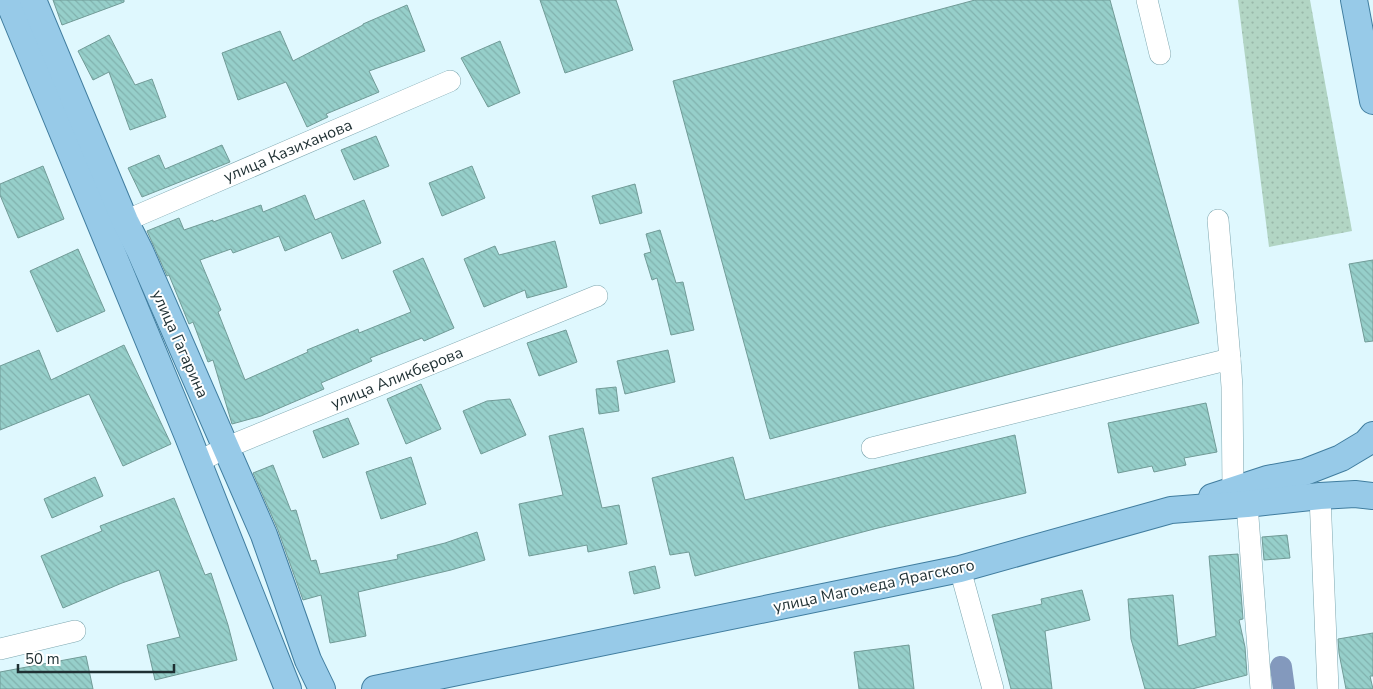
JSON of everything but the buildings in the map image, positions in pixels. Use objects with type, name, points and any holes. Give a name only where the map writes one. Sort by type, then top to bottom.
[{"type":"main road","name":"улица Гагарина","points":[[8,0],[198,462],[288,689]]},
{"type":"main road","name":"улица Гагарина","points":[[33,0],[125,221],[264,535],[308,660],[322,689]]},
{"type":"main road","points":[[1356,0],[1373,85]]},
{"type":"main road","points":[[1356,0],[1373,101]]},
{"type":"main road","points":[[1240,497],[1267,480],[1305,472],[1340,458],[1366,443],[1373,435]]},
{"type":"main road","name":"улица Магомеда Ярагского","points":[[375,689],[960,569],[1171,510],[1240,497],[1355,494],[1373,496]]},
{"type":"street","points":[[1147,0],[1160,54]]},
{"type":"street","name":"улица Казиханова","points":[[125,221],[450,81]]},
{"type":"street","points":[[1218,220],[1240,497],[1262,689]]},
{"type":"street","name":"улица Аликберова","points":[[198,462],[225,448],[597,296]]},
{"type":"street","points":[[872,448],[1230,359]]},
{"type":"street","points":[[1320,496],[1328,689]]},
{"type":"street","points":[[960,569],[993,689]]},
{"type":"street","points":[[0,649],[75,631]]},
{"type":"green space","points":[[1238,0],[1310,0],[1352,231],[1269,247]]},
{"type":"waterway","points":[[1281,667],[1284,689]]}]
